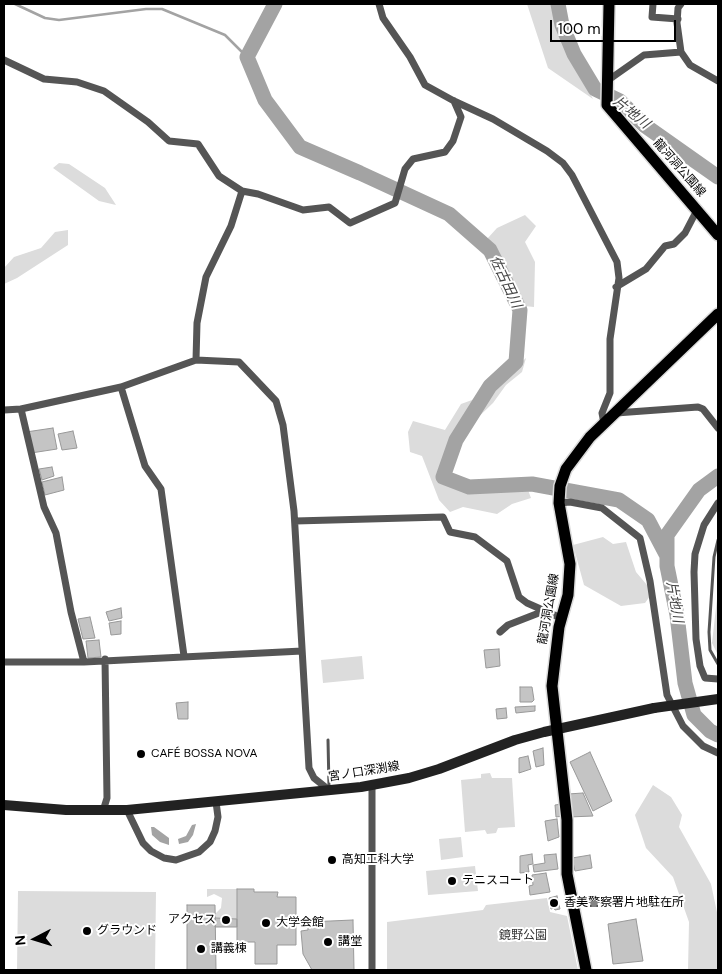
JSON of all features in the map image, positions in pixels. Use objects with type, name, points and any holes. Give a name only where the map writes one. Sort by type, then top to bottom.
[{"type":"main road","name":"龍河洞公園線","points":[[609,4],[606,101],[615,117],[672,179],[718,235]]},
{"type":"main road","name":"龍河洞公園線","points":[[586,970],[567,874],[567,820],[556,729],[553,670],[561,618],[568,595],[570,564],[559,500],[563,476],[574,458],[604,423],[718,314]]},
{"type":"main road","name":"宮ノ口深渕線","points":[[4,805],[127,810],[372,785],[439,769],[515,740],[556,729],[654,708],[718,699]]},
{"type":"street","points":[[378,4],[383,18],[410,57],[425,85],[493,119],[564,163],[617,262],[618,278],[610,339],[610,392],[602,413],[604,423]]},
{"type":"street","points":[[653,4],[652,18],[678,19]]},
{"type":"street","points":[[681,4],[678,19],[680,52],[690,65],[718,81]]},
{"type":"street","points":[[606,83],[644,55],[680,52]]},
{"type":"street","points":[[4,60],[44,79],[77,82],[104,91],[148,122],[169,141],[198,144],[219,176],[242,191],[258,194],[303,210],[329,207],[350,223],[395,203],[405,169],[413,159],[445,152],[453,141],[461,117],[454,101]]},
{"type":"street","points":[[196,360],[197,323],[206,277],[231,226],[242,191]]},
{"type":"street","points":[[616,287],[646,269],[666,246],[674,244],[685,233],[697,210]]},
{"type":"street","points":[[4,410],[21,409],[122,387],[196,360],[239,362],[276,401],[283,425],[295,522],[309,768],[314,778],[329,790]]},
{"type":"street","points":[[122,387],[146,466],[160,489],[184,656]]},
{"type":"street","points":[[615,413],[698,407],[703,409],[718,428]]},
{"type":"street","points":[[21,409],[44,507],[56,533],[71,612],[84,662]]},
{"type":"street","points":[[559,500],[602,508],[640,538],[650,581],[667,695],[683,726],[703,746],[718,752]]},
{"type":"street","points":[[718,503],[704,525],[695,554],[694,572],[696,639],[700,666],[706,678],[718,678]]},
{"type":"street","points":[[295,522],[443,517],[450,532],[475,537],[507,561],[518,597],[561,618]]},
{"type":"street","points":[[500,632],[508,625],[544,611]]},
{"type":"street","points":[[4,662],[84,662],[302,651]]},
{"type":"street","points":[[102,810],[107,798],[105,660]]},
{"type":"street","points":[[372,785],[372,970]]},
{"type":"street","points":[[127,810],[143,843],[151,852],[164,858],[176,860],[199,852],[210,842],[215,832],[218,817],[216,802]]},
{"type":"lane","points":[[718,540],[714,557],[709,632],[710,650],[718,664]]},
{"type":"lane","points":[[328,740],[329,790]]},
{"type":"green space","points":[[527,4],[556,4],[556,13],[575,67],[593,99],[548,68]]},
{"type":"green space","points":[[59,163],[69,164],[105,188],[116,205],[99,201],[53,168]]},
{"type":"green space","points":[[525,215],[536,226],[525,242],[535,262],[534,307],[525,306],[513,293],[504,269],[487,239],[497,228]]},
{"type":"green space","points":[[68,230],[68,245],[17,278],[4,284],[4,268],[14,257],[41,248],[55,232]]},
{"type":"green space","points":[[526,358],[522,372],[506,385],[493,403],[466,429],[447,465],[448,480],[484,490],[507,489],[519,485],[528,490],[531,498],[512,504],[497,514],[463,507],[450,512],[439,500],[422,456],[410,452],[408,432],[413,421],[445,430],[461,404],[483,396]]},
{"type":"green space","points":[[603,537],[613,544],[626,542],[636,572],[653,592],[645,603],[621,606],[584,585],[573,545]]},
{"type":"green space","points":[[718,590],[718,655],[712,643]]},
{"type":"green space","points":[[362,656],[364,679],[323,683],[321,660]]},
{"type":"green space","points":[[490,773],[492,778],[512,778],[515,827],[498,828],[496,833],[487,834],[485,830],[465,832],[461,780],[481,778],[481,774]]},
{"type":"green space","points":[[653,785],[671,797],[682,815],[679,827],[711,884],[718,917],[718,970],[688,970],[689,922],[673,877],[646,848],[635,815]]},
{"type":"green space","points":[[461,837],[463,857],[441,860],[439,839]]},
{"type":"green space","name":"テニスコート","points":[[475,866],[478,891],[428,895],[426,871]]},
{"type":"green space","points":[[207,889],[237,889],[237,919],[215,918],[215,914],[221,908],[222,898],[214,894],[207,897]]},
{"type":"green space","name":"グラウンド","points":[[18,891],[156,892],[155,970],[17,970]]},
{"type":"green space","name":"鏡野公園","points":[[547,898],[550,912],[567,916],[578,970],[387,970],[387,922],[483,910],[486,905]]},
{"type":"shaded area","points":[[196,824],[193,835],[188,842],[179,844],[178,839],[186,836],[192,825]]},
{"type":"shaded area","points":[[151,827],[154,827],[169,838],[169,845],[160,842],[152,835]]},
{"type":"building","points":[[53,428],[57,449],[31,453],[26,432]]},
{"type":"building","points":[[73,431],[77,448],[62,450],[58,434]]},
{"type":"building","points":[[52,467],[54,476],[42,480],[39,469]]},
{"type":"building","points":[[62,477],[64,490],[45,495],[42,482]]},
{"type":"building","points":[[121,608],[122,618],[109,621],[106,612]]},
{"type":"building","points":[[90,617],[95,638],[83,639],[78,619]]},
{"type":"building","points":[[121,621],[121,634],[111,635],[109,623]]},
{"type":"building","points":[[99,640],[101,657],[88,658],[86,641]]},
{"type":"building","points":[[499,649],[500,666],[486,668],[484,650]]},
{"type":"building","points":[[520,687],[532,687],[534,700],[532,702],[520,702]]},
{"type":"building","points":[[188,702],[188,719],[178,719],[176,703]]},
{"type":"building","points":[[535,706],[535,711],[516,713],[515,707]]},
{"type":"building","points":[[506,708],[507,718],[497,719],[496,709]]},
{"type":"building","points":[[543,748],[544,765],[536,767],[533,751]]},
{"type":"building","points":[[590,752],[612,801],[593,811],[570,762]]},
{"type":"building","points":[[528,756],[531,769],[519,773],[519,758]]},
{"type":"building","points":[[583,793],[593,816],[569,817],[568,794]]},
{"type":"building","points":[[562,804],[563,816],[556,817],[555,805]]},
{"type":"building","points":[[557,819],[559,837],[548,841],[545,821]]},
{"type":"building","points":[[532,854],[533,864],[528,865],[529,872],[520,873],[520,856]]},
{"type":"building","points":[[556,854],[558,869],[534,872],[533,865],[545,863],[544,855]]},
{"type":"building","points":[[590,855],[592,868],[575,871],[572,858]]},
{"type":"building","points":[[546,873],[550,892],[530,895],[529,886],[533,885],[532,875]]},
{"type":"building","name":"大学会館","points":[[237,889],[254,889],[254,892],[278,892],[277,897],[296,897],[296,945],[277,945],[277,964],[255,964],[255,942],[237,942]]},
{"type":"building","points":[[557,896],[560,909],[551,909],[549,898]]},
{"type":"building","name":"講義棟","points":[[187,905],[215,905],[216,970],[187,970]]},
{"type":"building","points":[[215,918],[237,919],[237,927],[215,927]]},
{"type":"building","points":[[636,919],[643,961],[613,964],[608,924]]},
{"type":"building","name":"講堂","points":[[353,920],[354,970],[312,970],[303,954],[301,931],[308,930],[308,922]]},
{"type":"waterway","points":[[15,4],[45,18],[59,20],[146,9],[162,9],[225,35],[247,57]]},
{"type":"waterway","name":"佐古田川","points":[[275,4],[247,57],[265,100],[300,147],[449,214],[490,250],[520,310],[516,362],[490,386],[456,440],[443,477],[469,487],[532,484],[619,500],[648,520],[667,556]]},
{"type":"waterway","name":"片地川","points":[[558,4],[562,25],[574,54],[595,89],[620,101],[644,125],[718,177]]},
{"type":"waterway","name":"片地川","points":[[718,476],[699,490],[667,535],[667,566],[677,615],[685,683],[694,715],[710,731],[718,735]]},
{"type":"place","name":"CAFÉ BOSSA NOVA","points":[[141,754]]},
{"type":"place","name":"高知工科大学","points":[[332,860]]},
{"type":"place","name":"テニスコート","points":[[452,881]]},
{"type":"place","name":"香美警察署片地駐在所","points":[[554,903]]},
{"type":"place","name":"アクセス","points":[[226,920]]},
{"type":"place","name":"大学会館","points":[[266,923]]},
{"type":"place","name":"グラウンド","points":[[87,931]]},
{"type":"place","name":"講堂","points":[[328,942]]},
{"type":"place","name":"講義棟","points":[[201,949]]}]
